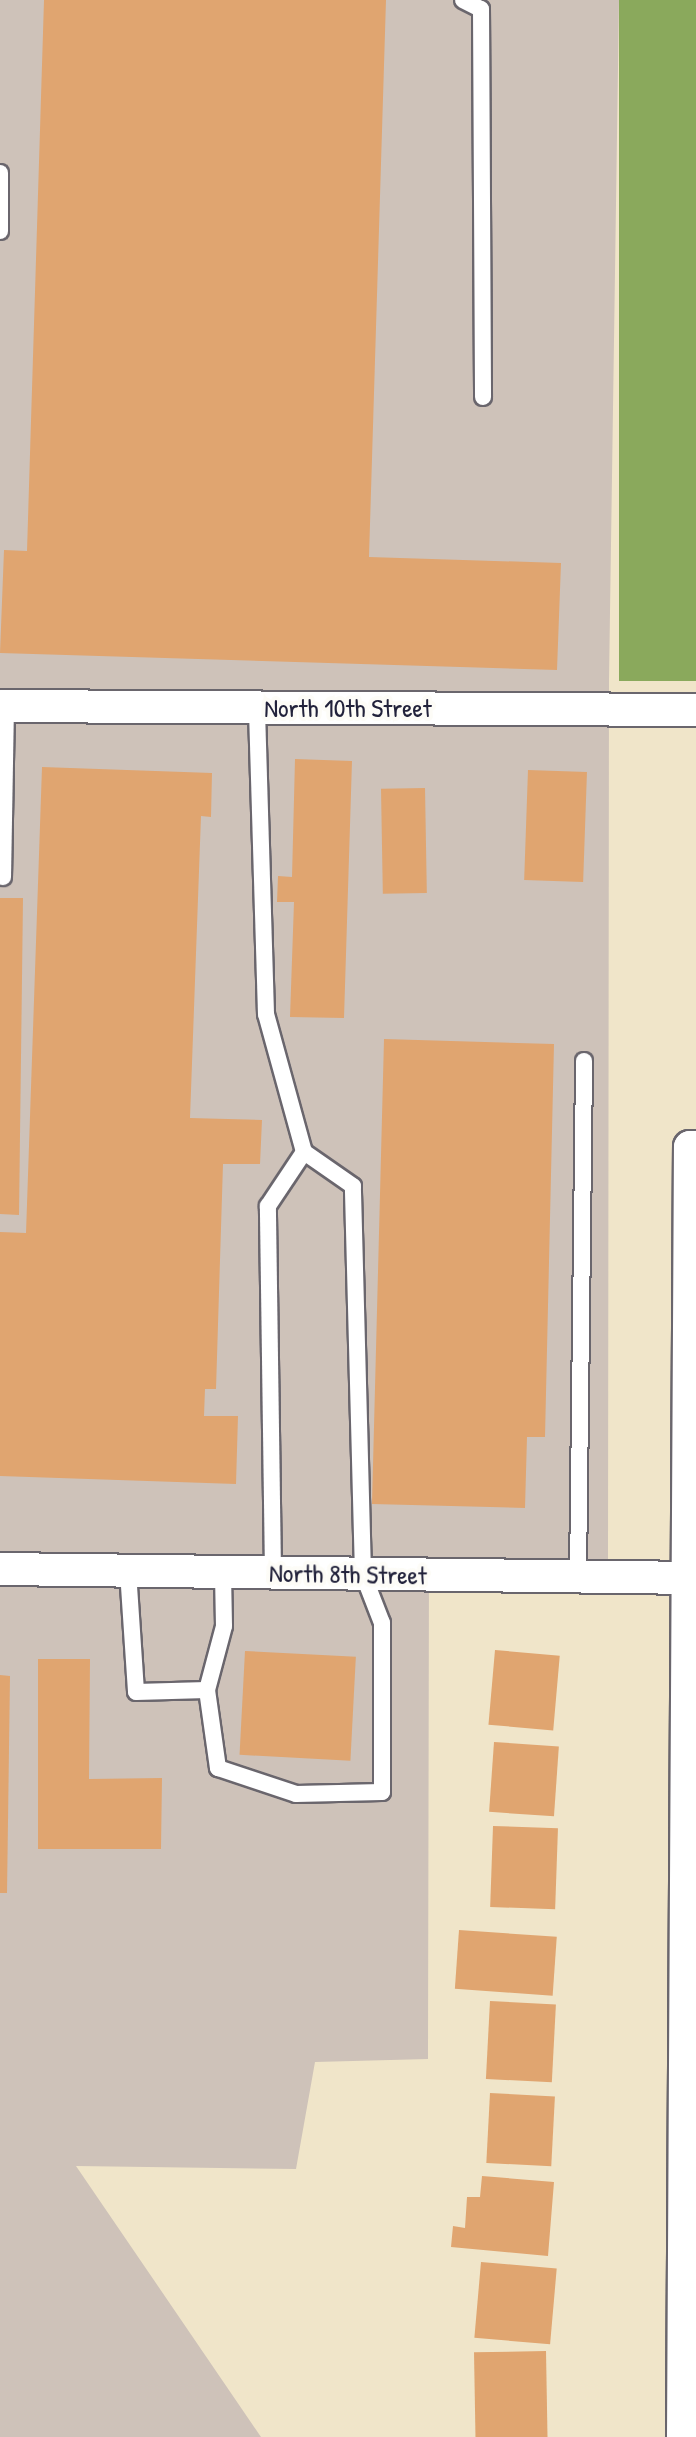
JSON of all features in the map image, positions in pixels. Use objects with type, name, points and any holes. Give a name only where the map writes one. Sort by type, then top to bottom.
[{"type":"street","name":"North 10th Street","points":[[3,706],[696,710]]},
{"type":"street","points":[[683,2437],[691,2012],[693,1147]]},
{"type":"street","name":"North 8th Street","points":[[0,1569],[692,1578]]},
{"type":"lane","points":[[463,0],[481,9],[483,397]]},
{"type":"lane","points":[[0,173],[0,231]]},
{"type":"lane","points":[[3,706],[3,877]]},
{"type":"lane","points":[[223,1572],[224,1626],[207,1690],[218,1768],[296,1794],[382,1792],[382,1623],[363,1574],[353,1186],[304,1152],[266,1014],[257,708]]},
{"type":"lane","points":[[578,1577],[584,1061]]},
{"type":"lane","points":[[273,1573],[268,1206],[304,1152]]},
{"type":"lane","points":[[128,1571],[136,1692],[207,1690]]},
{"type":"shaded area","points":[[0,0],[619,0],[609,681],[608,1564],[429,1563],[428,2059],[315,2062],[296,2169],[76,2166],[261,2437],[0,2437]]},
{"type":"green space","points":[[619,0],[696,0],[696,681],[619,681]]},
{"type":"building","points":[[44,0],[386,0],[369,557],[561,563],[557,670],[0,653],[4,550],[27,551]]},
{"type":"building","points":[[295,759],[352,761],[344,1018],[290,1017],[294,902],[277,902],[278,876],[292,877]]},
{"type":"building","points":[[42,767],[212,773],[211,817],[201,816],[190,1118],[262,1120],[260,1164],[223,1164],[216,1389],[205,1389],[204,1416],[238,1416],[236,1484],[0,1476],[0,1232],[26,1233]]},
{"type":"building","points":[[528,770],[587,772],[583,882],[524,880]]},
{"type":"building","points":[[425,788],[427,893],[383,894],[381,789]]},
{"type":"building","points":[[0,898],[23,898],[19,1215],[0,1214]]},
{"type":"building","points":[[384,1039],[554,1044],[545,1437],[527,1437],[525,1508],[372,1504]]},
{"type":"building","points":[[495,1650],[560,1656],[553,1730],[488,1725]]},
{"type":"building","points":[[245,1651],[356,1657],[350,1761],[240,1755]]},
{"type":"building","points":[[38,1659],[90,1659],[89,1779],[162,1778],[161,1849],[38,1849]]},
{"type":"building","points":[[0,1675],[10,1676],[7,1893],[0,1893]]},
{"type":"building","points":[[494,1742],[559,1747],[554,1816],[489,1812]]},
{"type":"building","points":[[493,1826],[558,1828],[555,1909],[490,1907]]},
{"type":"building","points":[[459,1930],[557,1937],[553,1996],[455,1989]]},
{"type":"building","points":[[490,2001],[556,2004],[552,2082],[486,2079]]},
{"type":"building","points":[[490,2093],[555,2096],[551,2166],[486,2163]]},
{"type":"building","points":[[482,2176],[554,2182],[548,2256],[451,2247],[453,2226],[465,2228],[467,2197],[480,2197]]},
{"type":"building","points":[[481,2262],[557,2269],[550,2344],[474,2338]]},
{"type":"building","points":[[546,2351],[548,2437],[475,2437],[474,2352]]}]
